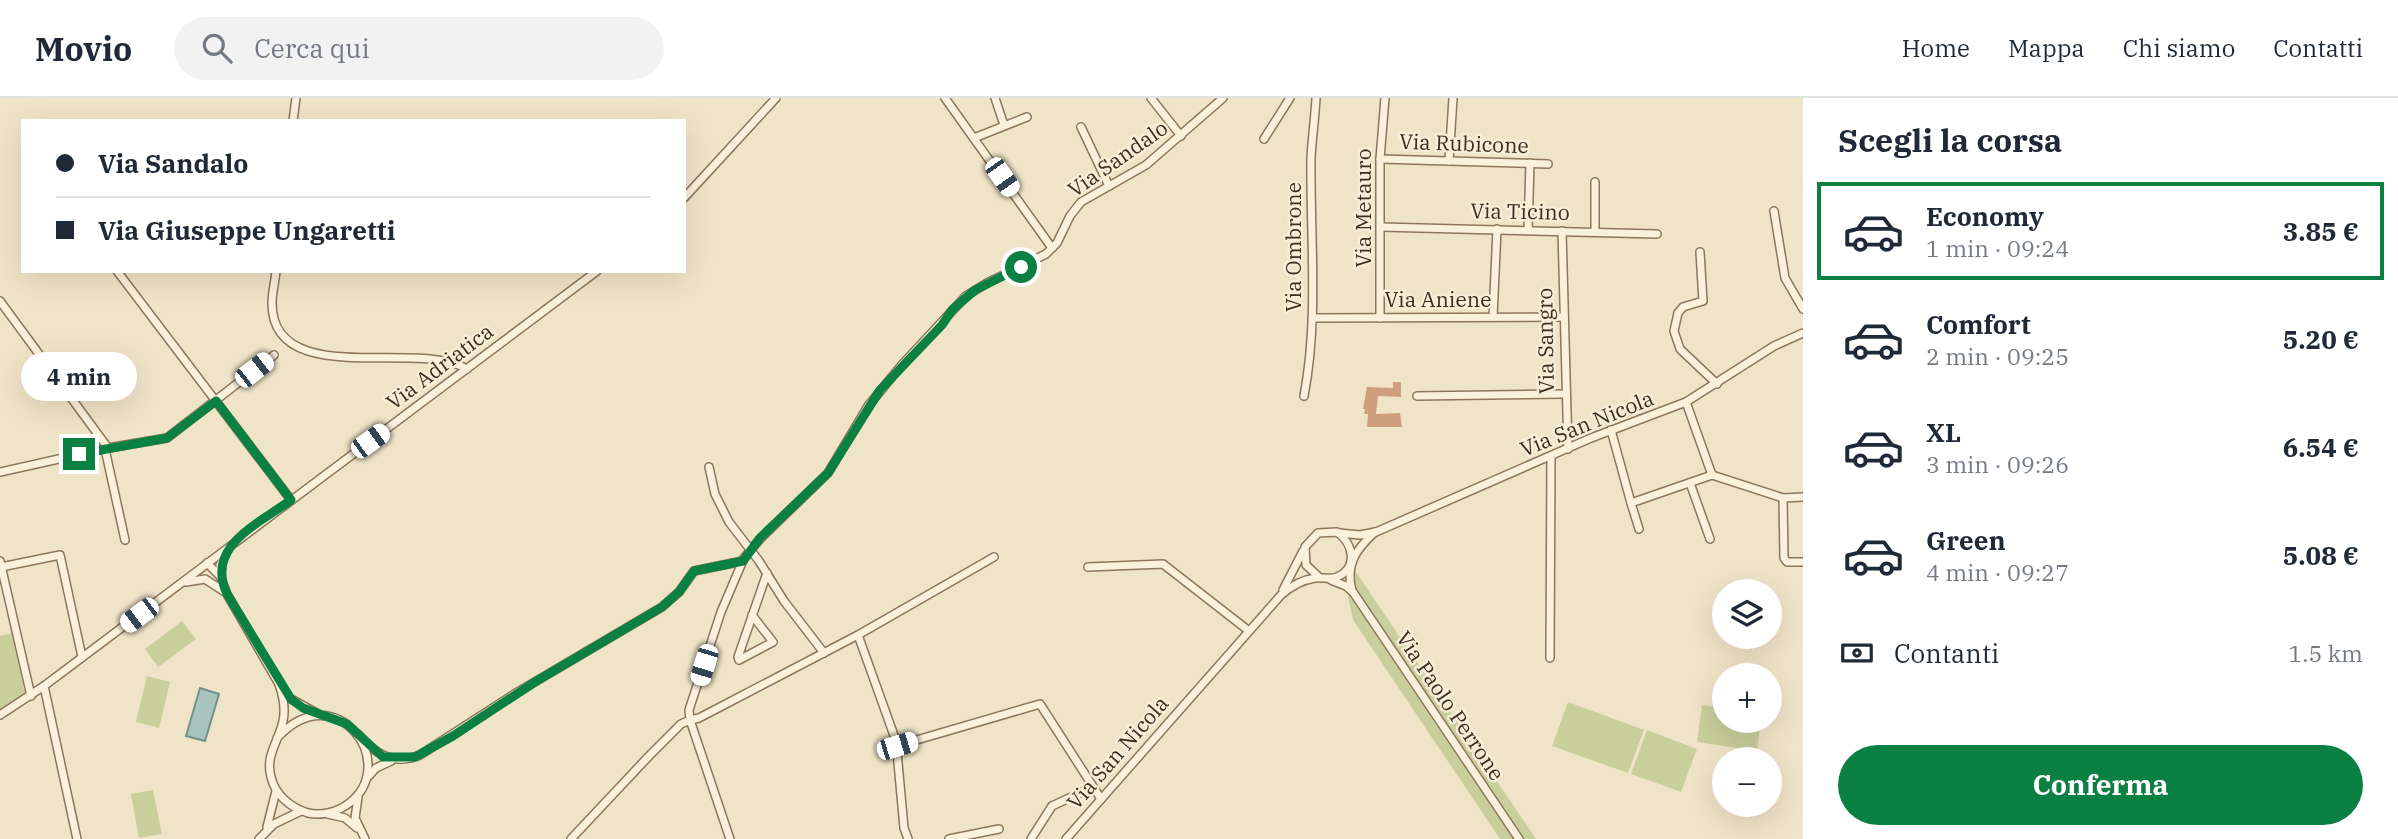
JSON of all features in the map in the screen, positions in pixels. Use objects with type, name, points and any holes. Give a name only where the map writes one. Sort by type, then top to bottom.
[{"type":"street","points":[[293,119],[296,98]]},
{"type":"street","points":[[686,196],[776,98]]},
{"type":"street","points":[[945,98],[1052,248]]},
{"type":"street","points":[[995,98],[1004,125]]},
{"type":"street","points":[[1151,98],[1181,136]]},
{"type":"street","name":"Via Sandalo","points":[[690,720],[689,710],[715,631],[743,561],[751,549],[828,473],[880,390],[959,303],[987,283],[1038,259],[1052,248],[1075,208],[1146,165],[1223,98]]},
{"type":"street","points":[[1264,139],[1290,98]]},
{"type":"street","name":"Via Ombrone","points":[[1304,396],[1313,318],[1311,155],[1316,98]]},
{"type":"street","name":"Via Metauro","points":[[1380,318],[1380,159],[1385,98]]},
{"type":"street","points":[[1449,161],[1453,98]]},
{"type":"street","points":[[974,138],[1027,117]]},
{"type":"street","points":[[1081,127],[1109,186]]},
{"type":"street","name":"Via Rubicone","points":[[1380,159],[1548,164]]},
{"type":"street","points":[[1528,230],[1530,163]]},
{"type":"street","points":[[1595,182],[1595,232]]},
{"type":"street","points":[[1774,211],[1785,278],[1803,309]]},
{"type":"street","name":"Via Ticino","points":[[1381,227],[1657,234]]},
{"type":"street","points":[[1493,317],[1497,229]]},
{"type":"street","name":"Via Sangro","points":[[1562,231],[1564,394],[1568,449]]},
{"type":"street","points":[[1700,252],[1703,302],[1683,307],[1678,313],[1674,331],[1680,349],[1717,384]]},
{"type":"street","points":[[119,273],[291,500]]},
{"type":"street","points":[[276,273],[272,305],[275,318],[279,330],[297,348],[329,356],[435,359],[467,369]]},
{"type":"street","name":"Via Adriatica","points":[[0,715],[31,696],[594,273]]},
{"type":"street","points":[[0,301],[107,448],[125,540]]},
{"type":"street","name":"Via Aniene","points":[[1313,318],[1563,317]]},
{"type":"street","name":"Via San Nicola","points":[[1281,595],[1305,547],[1318,533],[1360,535],[1376,532],[1611,430],[1686,402],[1774,346],[1803,332]]},
{"type":"street","points":[[0,472],[107,448],[167,438],[274,355]]},
{"type":"street","points":[[1417,396],[1564,394]]},
{"type":"street","points":[[1686,402],[1712,475]]},
{"type":"street","points":[[1611,430],[1639,528]]},
{"type":"street","points":[[1550,658],[1551,457]]},
{"type":"street","points":[[709,467],[711,482],[724,513],[784,601],[824,653]]},
{"type":"street","points":[[1632,503],[1712,475],[1783,498],[1803,497]]},
{"type":"street","points":[[1690,483],[1710,539]]},
{"type":"street","points":[[1783,498],[1784,558],[1787,562],[1803,562]]},
{"type":"street","name":"Via San Nicola","points":[[1066,839],[1281,595],[1298,583],[1344,573],[1376,532]]},
{"type":"street","points":[[1337,533],[1349,544],[1349,575],[1353,592]]},
{"type":"street","points":[[232,545],[220,565],[220,576],[227,594],[279,684],[291,699],[321,715],[341,721],[378,755],[400,759]]},
{"type":"street","points":[[1305,547],[1306,565],[1323,578]]},
{"type":"street","points":[[31,696],[1,564],[60,555],[82,657]]},
{"type":"street","points":[[571,839],[681,724],[699,718],[858,635],[994,557]]},
{"type":"street","points":[[366,778],[382,765],[415,757],[435,748],[516,693],[662,607],[679,592],[694,571],[743,561]]},
{"type":"street","points":[[207,563],[220,576]]},
{"type":"street","points":[[207,563],[206,569],[214,582],[227,594]]},
{"type":"street","points":[[1088,567],[1163,564],[1249,631]]},
{"type":"street","points":[[752,615],[773,642],[739,660],[738,657],[752,615],[767,573]]},
{"type":"street","name":"Via Paolo Perrone","points":[[1323,578],[1346,586],[1353,592],[1519,839]]},
{"type":"street","points":[[181,583],[205,579],[214,582]]},
{"type":"street","points":[[858,635],[897,746],[904,828],[908,839]]},
{"type":"street","points":[[279,684],[285,702],[283,721],[271,750],[269,764],[276,790],[287,803],[301,811],[345,818],[364,836]]},
{"type":"street","points":[[44,686],[77,839]]},
{"type":"street","points":[[897,746],[1040,704],[1101,799]]},
{"type":"street","points":[[277,738],[296,721],[321,715]]},
{"type":"street","points":[[690,720],[730,839]]},
{"type":"street","points":[[358,734],[368,763],[355,812],[364,836]]},
{"type":"street","points":[[326,814],[347,804],[363,787]]},
{"type":"street","name":"Via San Nicola","points":[[1031,839],[1052,806],[1093,787]]},
{"type":"street","points":[[261,836],[271,818],[276,790]]},
{"type":"street","points":[[261,836],[274,824],[301,811]]},
{"type":"street","points":[[949,839],[999,830]]},
{"type":"green space","points":[[1354,569],[1536,839],[1523,839],[1356,591],[1352,582]]},
{"type":"green space","points":[[1347,592],[1513,839],[1500,839],[1353,620]]},
{"type":"green space","points":[[182,621],[196,639],[158,667],[145,649]]},
{"type":"green space","points":[[12,633],[25,693],[0,710],[0,636]]},
{"type":"green space","points":[[147,676],[170,682],[159,728],[136,722]]},
{"type":"green space","points":[[1568,702],[1644,730],[1628,773],[1552,746]]},
{"type":"green space","points":[[1702,705],[1712,706],[1712,733],[1759,733],[1758,747],[1730,747],[1697,742]]},
{"type":"green space","points":[[1647,730],[1697,749],[1681,792],[1631,774]]},
{"type":"green space","points":[[153,790],[162,834],[139,838],[131,794]]},
{"type":"water","points":[[200,688],[219,694],[205,741],[186,736]]},
{"type":"building","points":[[1393,382],[1401,382],[1401,397],[1378,396],[1376,414],[1400,413],[1402,427],[1367,427],[1368,414],[1364,414],[1363,409],[1367,387],[1393,388]]},
{"type":"route","points":[[79,454],[167,438],[216,401],[291,500],[232,545],[224,556],[220,565],[220,576],[227,594],[279,684],[291,699],[303,708],[347,724],[378,755],[389,759],[408,759],[435,748],[516,693],[662,607],[679,592],[694,571],[743,561],[760,538],[828,473],[880,390],[942,325],[952,310],[975,290],[1021,267]]}]
